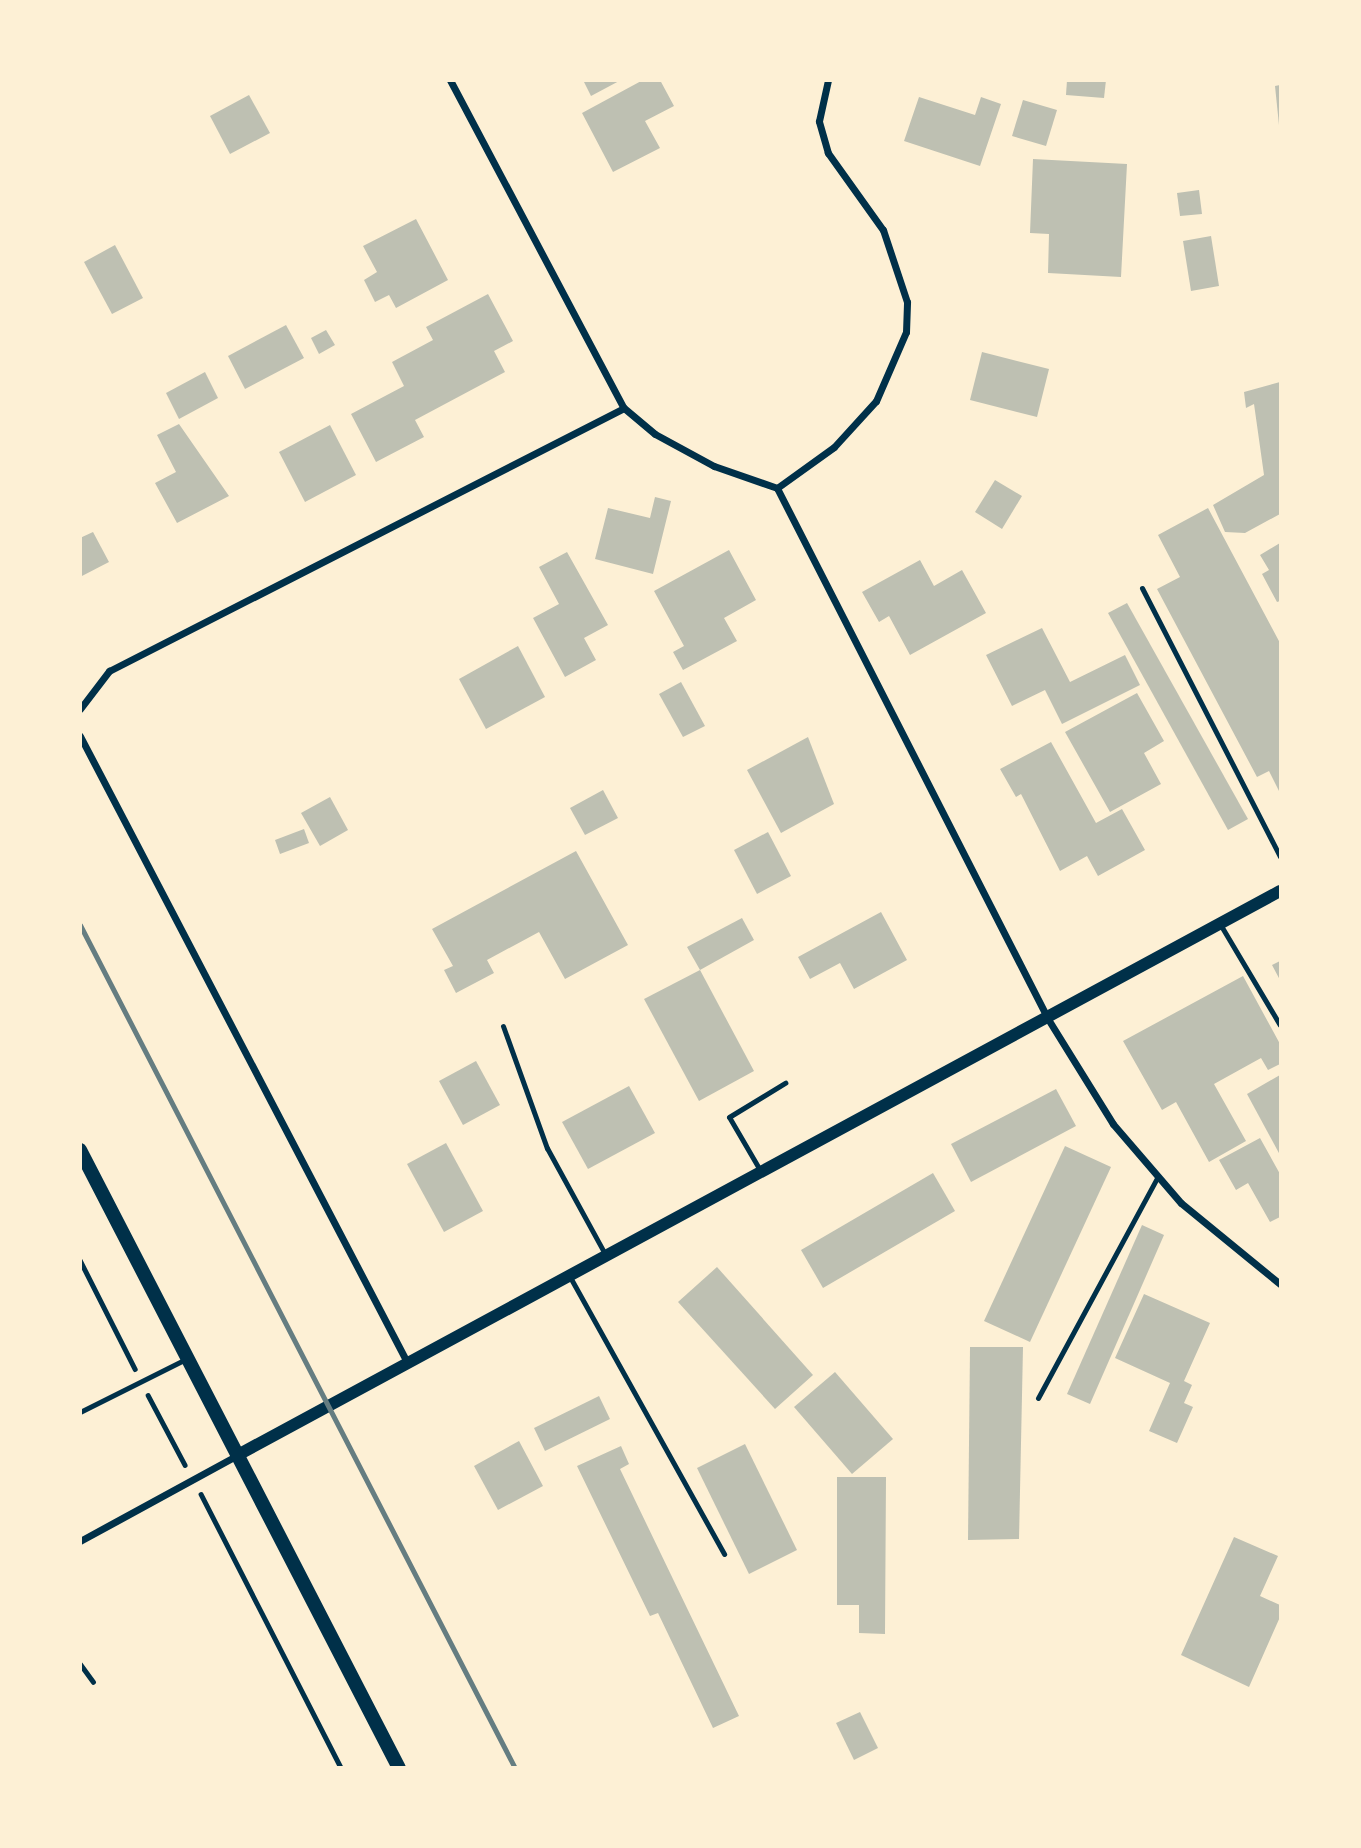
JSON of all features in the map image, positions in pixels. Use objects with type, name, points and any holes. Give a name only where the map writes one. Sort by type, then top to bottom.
[{"type":"main road","points":[[80,1150],[88,1177],[399,1768]]},
{"type":"street","points":[[450,80],[624,408],[655,434],[714,466],[777,488],[1048,1019],[1113,1124],[1158,1176],[1247,1263],[1280,1284]]},
{"type":"street","points":[[777,488],[834,447],[876,401],[906,332],[907,302],[883,230],[828,153],[819,121],[828,80]]},
{"type":"street","points":[[80,709],[109,671],[624,408]]},
{"type":"street","points":[[80,736],[408,1364]]},
{"type":"street","points":[[80,1541],[763,1174],[1280,891]]},
{"type":"lane","points":[[1142,588],[1280,857]]},
{"type":"lane","points":[[1220,925],[1280,1025]]},
{"type":"lane","points":[[503,1026],[547,1148],[607,1256]]},
{"type":"lane","points":[[763,1174],[729,1117],[785,1083]]},
{"type":"lane","points":[[1038,1398],[1158,1176]]},
{"type":"lane","points":[[570,1277],[724,1554]]},
{"type":"lane","points":[[80,1412],[186,1359]]},
{"type":"lane","points":[[80,1664],[93,1682]]},
{"type":"path","points":[[80,1260],[131,1364]]},
{"type":"path","points":[[149,1396],[177,1450]]},
{"type":"path","points":[[210,1512],[341,1768]]},
{"type":"building","points":[[583,80],[621,80],[591,96]]},
{"type":"building","points":[[643,80],[660,80],[674,106],[645,121],[660,148],[613,172],[582,113]]},
{"type":"building","points":[[1067,80],[1106,80],[1104,98],[1066,95]]},
{"type":"building","points":[[1280,85],[1280,125],[1279,125],[1275,86]]},
{"type":"building","points":[[249,95],[270,133],[230,154],[210,116]]},
{"type":"building","points":[[919,97],[975,115],[981,97],[1001,104],[980,166],[904,141]]},
{"type":"building","points":[[1023,100],[1057,110],[1046,146],[1012,136]]},
{"type":"building","points":[[1033,159],[1127,164],[1121,277],[1048,273],[1049,234],[1030,233]]},
{"type":"building","points":[[1199,190],[1202,214],[1180,216],[1177,193]]},
{"type":"building","points":[[416,219],[448,280],[396,308],[389,295],[375,302],[364,280],[377,272],[363,246]]},
{"type":"building","points":[[1211,236],[1219,286],[1191,291],[1183,241]]},
{"type":"building","points":[[115,245],[143,298],[112,314],[84,262]]},
{"type":"building","points":[[488,294],[513,341],[494,351],[505,372],[415,420],[424,437],[376,462],[351,414],[404,386],[392,362],[433,340],[426,327]]},
{"type":"building","points":[[286,325],[304,358],[245,389],[228,356]]},
{"type":"building","points":[[326,330],[335,345],[319,354],[311,338]]},
{"type":"building","points":[[982,352],[1049,369],[1037,417],[970,400]]},
{"type":"building","points":[[205,372],[218,398],[179,419],[166,393]]},
{"type":"building","points":[[1280,382],[1280,514],[1245,533],[1225,532],[1213,505],[1264,475],[1254,404],[1246,408],[1244,392]]},
{"type":"building","points":[[179,424],[229,496],[177,523],[155,483],[176,472],[157,435]]},
{"type":"building","points":[[330,425],[356,475],[305,502],[279,452]]},
{"type":"building","points":[[995,480],[1022,496],[1002,529],[975,512]]},
{"type":"building","points":[[655,497],[671,501],[653,574],[595,559],[608,508],[650,518]]},
{"type":"building","points":[[1208,508],[1280,643],[1280,793],[1269,771],[1257,777],[1157,589],[1180,577],[1158,535]]},
{"type":"building","points":[[93,532],[109,562],[80,577],[80,538]]},
{"type":"building","points":[[1280,543],[1280,601],[1277,602],[1262,574],[1269,570],[1260,555]]},
{"type":"building","points":[[729,550],[756,600],[724,618],[737,641],[683,670],[673,652],[684,646],[654,591]]},
{"type":"building","points":[[567,552],[608,625],[584,638],[596,660],[565,677],[533,618],[559,604],[539,567]]},
{"type":"building","points":[[920,560],[934,586],[962,570],[986,613],[910,655],[889,616],[879,622],[862,592]]},
{"type":"building","points":[[1127,603],[1248,819],[1228,830],[1108,613]]},
{"type":"building","points":[[1042,628],[1070,682],[1125,655],[1140,685],[1062,724],[1045,690],[1012,706],[986,655]]},
{"type":"building","points":[[518,646],[545,697],[486,729],[459,679]]},
{"type":"building","points":[[681,682],[705,726],[683,737],[659,694]]},
{"type":"building","points":[[1137,693],[1164,741],[1144,753],[1161,784],[1110,812],[1065,732]]},
{"type":"building","points":[[808,737],[834,804],[781,833],[747,770]]},
{"type":"building","points":[[1051,742],[1096,823],[1122,809],[1145,850],[1098,876],[1087,856],[1060,871],[1021,794],[1016,797],[1000,769]]},
{"type":"building","points":[[603,790],[618,818],[585,835],[570,808]]},
{"type":"building","points":[[330,797],[348,830],[320,846],[301,813]]},
{"type":"building","points":[[304,829],[309,843],[280,854],[275,840]]},
{"type":"building","points":[[768,832],[791,876],[757,894],[734,850]]},
{"type":"building","points":[[576,851],[628,945],[565,979],[539,932],[487,960],[494,973],[456,993],[444,970],[453,966],[432,929]]},
{"type":"building","points":[[881,912],[907,960],[854,989],[840,963],[810,979],[798,957]]},
{"type":"building","points":[[742,918],[754,940],[700,970],[687,947]]},
{"type":"building","points":[[1280,961],[1280,980],[1272,965]]},
{"type":"building","points":[[700,970],[754,1071],[699,1101],[644,999]]},
{"type":"building","points":[[1243,976],[1280,1044],[1280,1064],[1268,1070],[1261,1058],[1214,1084],[1246,1141],[1209,1162],[1176,1102],[1162,1110],[1123,1041]]},
{"type":"building","points":[[476,1061],[500,1105],[463,1125],[439,1081]]},
{"type":"building","points":[[1280,1075],[1280,1155],[1247,1094]]},
{"type":"building","points":[[629,1086],[655,1133],[588,1169],[562,1122]]},
{"type":"building","points":[[1056,1089],[1076,1126],[971,1182],[951,1144]]},
{"type":"building","points":[[1260,1138],[1280,1174],[1280,1217],[1270,1222],[1248,1183],[1236,1190],[1219,1160]]},
{"type":"building","points":[[446,1143],[483,1211],[444,1232],[407,1164]]},
{"type":"building","points":[[1065,1146],[1111,1167],[1030,1342],[984,1321]]},
{"type":"building","points":[[933,1173],[955,1211],[823,1288],[801,1250]]},
{"type":"building","points":[[1142,1225],[1164,1235],[1090,1404],[1067,1394]]},
{"type":"building","points":[[717,1267],[813,1375],[775,1409],[678,1302]]},
{"type":"building","points":[[1144,1294],[1210,1323],[1184,1381],[1192,1385],[1184,1403],[1193,1407],[1177,1443],[1149,1431],[1170,1383],[1115,1358]]},
{"type":"building","points":[[970,1347],[1023,1347],[1019,1539],[968,1540]]},
{"type":"building","points":[[835,1372],[893,1439],[852,1474],[794,1407]]},
{"type":"building","points":[[599,1396],[610,1419],[545,1451],[534,1428]]},
{"type":"building","points":[[519,1441],[543,1486],[498,1510],[474,1466]]},
{"type":"building","points":[[745,1444],[797,1550],[749,1574],[697,1468]]},
{"type":"building","points":[[621,1446],[629,1464],[620,1469],[739,1716],[713,1728],[658,1613],[650,1616],[577,1466]]},
{"type":"building","points":[[837,1477],[886,1477],[885,1634],[859,1633],[859,1605],[837,1605]]},
{"type":"building","points":[[1234,1537],[1278,1556],[1260,1596],[1280,1605],[1280,1617],[1249,1687],[1181,1655]]},
{"type":"building","points":[[860,1712],[878,1748],[854,1760],[836,1723]]},
{"type":"railway","points":[[80,925],[515,1768]]}]
